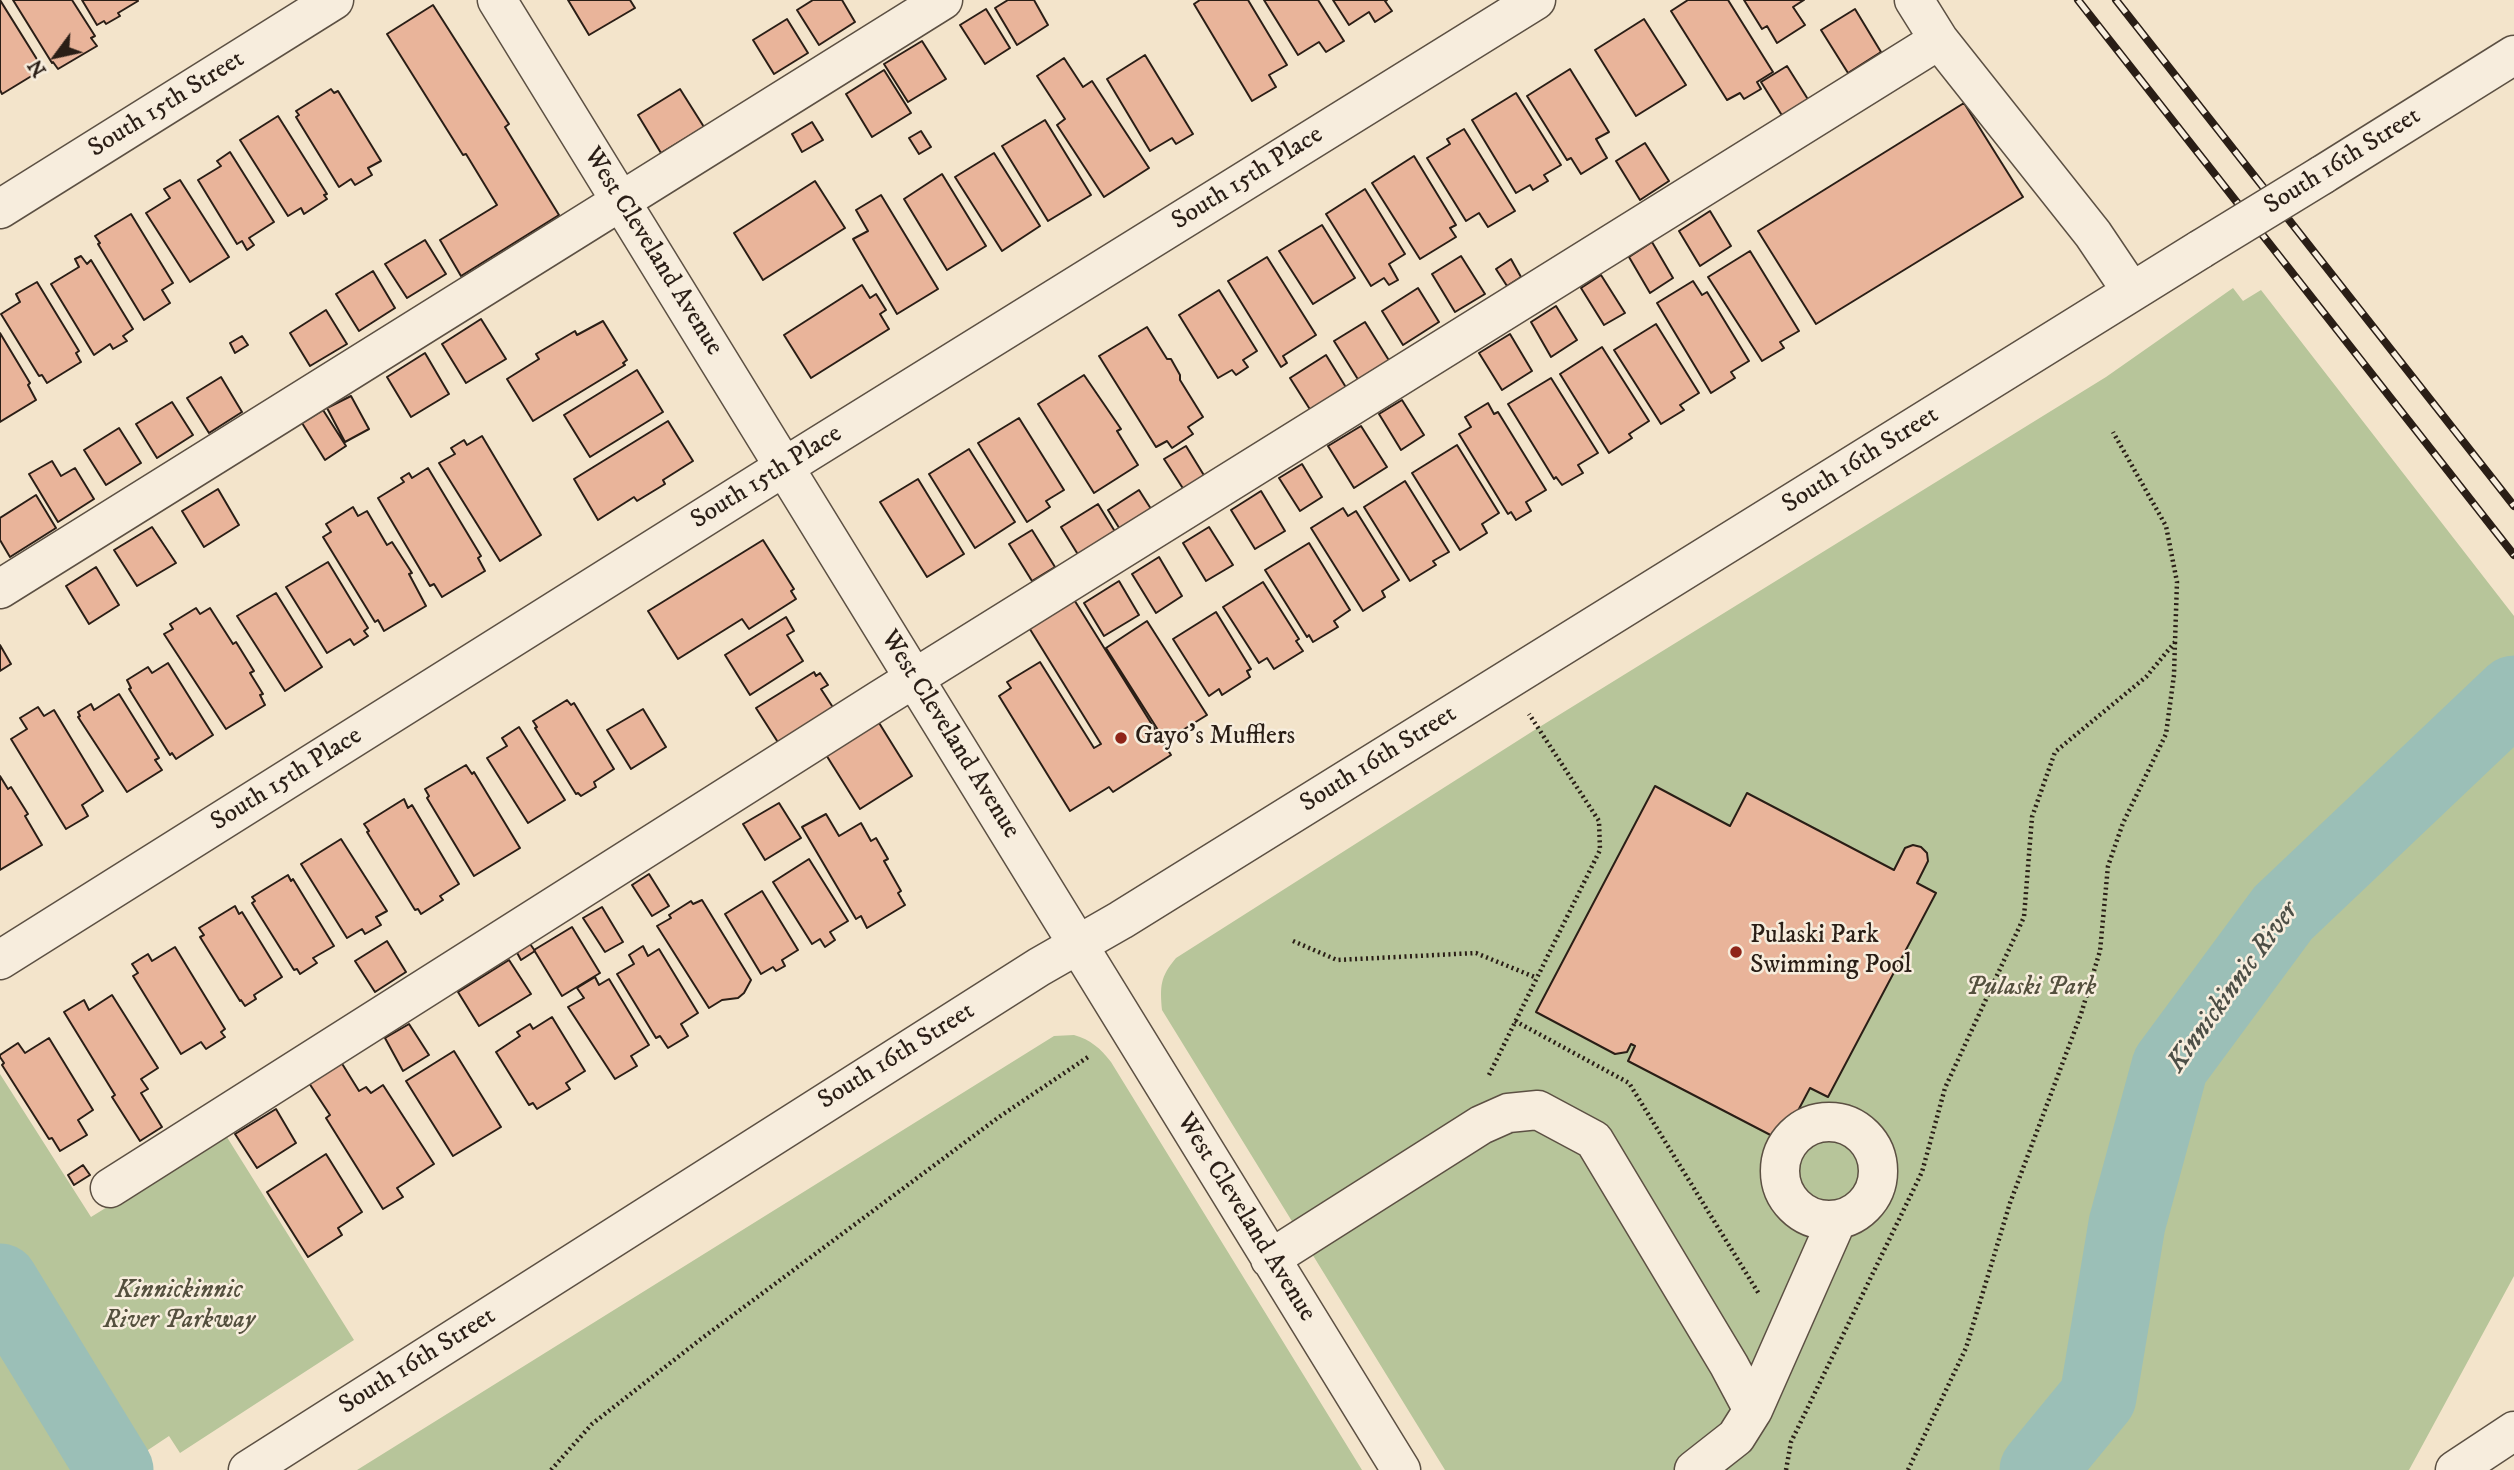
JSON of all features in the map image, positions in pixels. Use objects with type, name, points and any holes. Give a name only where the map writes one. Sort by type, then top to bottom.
[{"type":"street","name":"South 15th Street","points":[[0,209],[334,0]]},
{"type":"street","name":"West Cleveland Avenue","points":[[496,0],[1401,1470]]},
{"type":"street","points":[[0,589],[943,0]]},
{"type":"street","name":"South 15th Place","points":[[0,960],[784,467],[1536,0]]},
{"type":"street","points":[[1914,0],[1939,40],[2094,234],[2132,292]]},
{"type":"street","points":[[110,1188],[914,679],[1939,40]]},
{"type":"street","name":"South 16th Street","points":[[248,1470],[1016,981],[1078,946],[1507,681],[2514,55]]},
{"type":"street","points":[[1270,1259],[1481,1125],[1508,1113],[1538,1110],[1594,1140],[1754,1410]]},
{"type":"street","points":[[1694,1470],[1736,1437],[1754,1410],[1837,1220]]},
{"type":"street","points":[[2455,1470],[2514,1431]]},
{"type":"path","points":[[1908,1470],[1966,1348],[2010,1203],[2081,1014],[2100,951],[2108,866],[2123,823],[2166,734],[2174,675],[2177,582],[2166,526],[2113,432]]},
{"type":"path","points":[[1786,1470],[1791,1442],[1922,1172],[1945,1088],[2024,917],[2032,817],[2055,752],[2146,677],[2175,642]]},
{"type":"path","points":[[1483,1086],[1600,850],[1599,821],[1507,681]]},
{"type":"path","points":[[1293,941],[1337,960],[1476,953],[1537,978]]},
{"type":"path","points":[[1515,1021],[1629,1083],[1765,1303]]},
{"type":"path","points":[[551,1470],[593,1424],[701,1339],[999,1117],[1088,1057]]},
{"type":"green space","name":"Pulaski Park","points":[[2233,288],[2243,301],[2261,290],[2514,616],[2514,1276],[2409,1470],[1445,1470],[1162,1010],[1162,982],[1171,965],[1176,958],[1533,731],[2106,377]]},
{"type":"green space","points":[[1074,1035],[1095,1045],[1111,1062],[1362,1470],[357,1470],[1054,1036]]},
{"type":"green space","name":"Kinnickinnic River Parkway","points":[[0,1074],[91,1217],[225,1134],[354,1340],[180,1453],[169,1436],[118,1470],[0,1470]]},
{"type":"building","points":[[0,0],[43,69],[2,94],[0,90]]},
{"type":"building","points":[[13,0],[72,0],[95,36],[91,38],[97,46],[58,69]]},
{"type":"building","points":[[82,0],[138,1],[118,13],[120,16],[106,24],[104,21],[97,25]]},
{"type":"building","points":[[568,0],[630,0],[635,8],[589,35]]},
{"type":"building","points":[[813,0],[842,0],[855,22],[819,45],[797,10]]},
{"type":"building","points":[[1008,0],[1034,0],[1048,25],[1017,45],[995,8]]},
{"type":"building","points":[[1200,0],[1248,0],[1287,65],[1269,75],[1276,87],[1252,101],[1194,4]]},
{"type":"building","points":[[1264,0],[1318,0],[1344,41],[1326,52],[1319,42],[1298,55]]},
{"type":"building","points":[[1333,0],[1387,0],[1385,1],[1392,11],[1375,22],[1369,12],[1349,25]]},
{"type":"building","points":[[1688,0],[1728,0],[1773,72],[1757,82],[1761,89],[1744,99],[1740,93],[1727,100],[1671,11]]},
{"type":"building","points":[[1744,0],[1804,0],[1793,7],[1805,25],[1777,43],[1767,26],[1762,29]]},
{"type":"building","points":[[433,5],[509,124],[505,127],[559,215],[461,276],[440,240],[497,205],[387,34]]},
{"type":"building","points":[[986,9],[1010,48],[985,64],[960,25]]},
{"type":"building","points":[[1855,9],[1881,52],[1848,73],[1821,30]]},
{"type":"building","points":[[787,19],[808,53],[774,74],[753,40]]},
{"type":"building","points":[[1644,19],[1686,85],[1636,116],[1595,50]]},
{"type":"building","points":[[922,41],[946,79],[908,102],[884,64]]},
{"type":"building","points":[[1145,55],[1193,134],[1176,144],[1172,138],[1150,151],[1107,79]]},
{"type":"building","points":[[1064,58],[1083,87],[1092,81],[1149,168],[1104,197],[1057,125],[1065,119],[1037,76]]},
{"type":"building","points":[[1787,66],[1809,101],[1783,117],[1761,82]]},
{"type":"building","points":[[1570,69],[1609,132],[1596,139],[1607,158],[1581,174],[1571,158],[1567,160],[1527,96]]},
{"type":"building","points":[[884,70],[911,113],[872,137],[846,94]]},
{"type":"building","points":[[331,89],[334,93],[338,91],[381,161],[368,168],[372,175],[355,185],[351,179],[339,187],[296,117],[299,115],[296,111]]},
{"type":"building","points":[[680,89],[704,127],[661,153],[638,115]]},
{"type":"building","points":[[1516,93],[1561,165],[1544,175],[1548,181],[1533,190],[1530,185],[1516,193],[1472,120]]},
{"type":"building","points":[[1964,103],[2023,197],[1816,324],[1758,231]]},
{"type":"building","points":[[278,116],[327,194],[324,195],[327,199],[304,214],[301,208],[288,216],[240,140]]},
{"type":"building","points":[[1045,120],[1091,195],[1048,221],[1002,146]]},
{"type":"building","points":[[812,122],[823,140],[802,152],[792,134]]},
{"type":"building","points":[[1464,129],[1515,211],[1488,227],[1479,213],[1466,221],[1427,158],[1450,144],[1447,139]]},
{"type":"building","points":[[921,131],[931,147],[919,154],[909,138]]},
{"type":"building","points":[[1645,143],[1669,181],[1640,200],[1616,161]]},
{"type":"building","points":[[230,152],[274,222],[249,238],[254,245],[247,250],[242,241],[237,244],[198,180],[221,166],[217,161]]},
{"type":"building","points":[[994,153],[1040,226],[1002,251],[955,177]]},
{"type":"building","points":[[1414,156],[1456,225],[1450,228],[1456,237],[1420,259],[1372,183]]},
{"type":"building","points":[[942,174],[986,246],[947,270],[904,199]]},
{"type":"building","points":[[180,180],[229,257],[190,282],[146,213],[170,198],[164,189]]},
{"type":"building","points":[[815,181],[845,228],[763,280],[734,233]]},
{"type":"building","points":[[1365,189],[1405,254],[1389,264],[1398,280],[1389,285],[1384,278],[1371,286],[1326,214]]},
{"type":"building","points":[[881,195],[938,289],[897,314],[853,239],[868,231],[856,210]]},
{"type":"building","points":[[1710,211],[1731,246],[1700,266],[1679,231]]},
{"type":"building","points":[[131,214],[173,283],[162,290],[170,303],[144,320],[95,236]]},
{"type":"building","points":[[1322,225],[1355,278],[1313,304],[1279,251]]},
{"type":"building","points":[[425,240],[446,274],[407,298],[385,264]]},
{"type":"building","points":[[1652,242],[1673,278],[1650,293],[1629,257]]},
{"type":"building","points":[[1750,251],[1799,331],[1780,342],[1784,348],[1762,361],[1708,277]]},
{"type":"building","points":[[81,256],[87,264],[91,260],[133,329],[123,336],[127,341],[113,349],[110,344],[94,355],[51,284],[79,267],[75,259]]},
{"type":"building","points":[[1461,256],[1485,294],[1455,312],[1432,274]]},
{"type":"building","points":[[1267,257],[1316,335],[1283,356],[1287,363],[1281,367],[1228,281]]},
{"type":"building","points":[[1511,259],[1521,277],[1507,286],[1496,269]]},
{"type":"building","points":[[373,271],[395,308],[359,331],[336,294]]},
{"type":"building","points":[[1601,275],[1625,313],[1604,325],[1581,288]]},
{"type":"building","points":[[1693,281],[1702,295],[1707,292],[1749,361],[1731,372],[1735,378],[1711,393],[1657,303]]},
{"type":"building","points":[[37,282],[79,351],[76,353],[81,362],[47,383],[42,375],[39,376],[1,314],[20,302],[16,294]]},
{"type":"building","points":[[862,285],[870,298],[876,294],[886,310],[880,314],[889,329],[811,378],[784,335]]},
{"type":"building","points":[[1418,288],[1439,322],[1403,345],[1382,311]]},
{"type":"building","points":[[1219,290],[1257,351],[1243,360],[1248,367],[1236,375],[1232,370],[1218,378],[1179,315]]},
{"type":"building","points":[[1556,306],[1577,340],[1551,357],[1531,322]]},
{"type":"building","points":[[326,310],[347,344],[310,366],[290,333]]},
{"type":"building","points":[[481,319],[506,359],[466,383],[442,344]]},
{"type":"building","points":[[603,321],[627,360],[623,363],[625,365],[533,421],[507,379],[539,359],[536,354],[575,331],[577,335]]},
{"type":"building","points":[[1365,322],[1390,362],[1359,381],[1334,341]]},
{"type":"building","points":[[1656,324],[1699,393],[1680,405],[1684,410],[1661,424],[1614,350]]},
{"type":"building","points":[[1147,327],[1167,359],[1171,359],[1180,380],[1203,417],[1188,427],[1193,434],[1172,448],[1167,441],[1156,447],[1099,356]]},
{"type":"building","points":[[0,333],[30,383],[28,385],[36,400],[0,422]]},
{"type":"building","points":[[1510,334],[1532,371],[1502,390],[1479,353]]},
{"type":"building","points":[[242,336],[248,345],[235,353],[230,343]]},
{"type":"building","points":[[1602,347],[1649,421],[1629,434],[1632,438],[1609,453],[1560,374]]},
{"type":"building","points":[[425,353],[449,394],[411,417],[387,377]]},
{"type":"building","points":[[1326,355],[1347,389],[1311,411],[1290,378]]},
{"type":"building","points":[[637,370],[663,412],[590,457],[564,415]]},
{"type":"building","points":[[1084,375],[1121,429],[1117,431],[1138,465],[1094,493],[1038,404]]},
{"type":"building","points":[[221,377],[242,412],[209,433],[187,398]]},
{"type":"building","points":[[1551,378],[1598,453],[1578,465],[1583,473],[1562,485],[1556,477],[1554,479],[1508,404]]},
{"type":"building","points":[[351,396],[369,429],[345,442],[327,408]]},
{"type":"building","points":[[1402,400],[1424,435],[1401,450],[1379,414]]},
{"type":"building","points":[[172,402],[193,435],[157,458],[136,424]]},
{"type":"building","points":[[1488,403],[1494,414],[1498,412],[1546,490],[1526,502],[1531,511],[1516,520],[1511,512],[1508,514],[1459,434],[1471,427],[1465,417]]},
{"type":"building","points":[[323,410],[346,446],[325,460],[302,423]]},
{"type":"building","points":[[1019,418],[1064,490],[1046,501],[1050,507],[1027,522],[978,443]]},
{"type":"building","points":[[668,421],[693,461],[663,480],[665,484],[637,501],[634,497],[598,520],[574,479]]},
{"type":"building","points":[[1361,426],[1387,467],[1354,488],[1328,446]]},
{"type":"building","points":[[119,428],[141,463],[106,485],[84,450]]},
{"type":"building","points":[[482,436],[541,535],[500,561],[439,463],[455,454],[451,448],[464,440],[467,445]]},
{"type":"building","points":[[1457,445],[1499,513],[1482,524],[1487,533],[1460,550],[1412,473]]},
{"type":"building","points":[[1186,446],[1205,477],[1184,490],[1164,459]]},
{"type":"building","points":[[969,449],[1015,522],[975,548],[929,474]]},
{"type":"building","points":[[52,461],[61,476],[75,468],[94,499],[58,522],[29,474]]},
{"type":"building","points":[[1302,464],[1322,497],[1300,511],[1279,478]]},
{"type":"building","points":[[428,468],[481,556],[478,558],[485,571],[442,597],[434,584],[430,586],[378,498],[404,482],[401,478],[409,473],[412,478]]},
{"type":"building","points":[[918,479],[964,554],[927,577],[880,502]]},
{"type":"building","points":[[1405,481],[1449,552],[1433,561],[1436,565],[1410,581],[1364,507]]},
{"type":"building","points":[[218,489],[239,525],[204,547],[182,511]]},
{"type":"building","points":[[1139,490],[1153,512],[1121,531],[1108,510]]},
{"type":"building","points":[[1261,491],[1285,531],[1255,549],[1231,510]]},
{"type":"building","points":[[36,495],[56,528],[10,557],[0,540],[0,518]]},
{"type":"building","points":[[1098,504],[1119,538],[1082,561],[1061,527]]},
{"type":"building","points":[[353,507],[358,516],[367,511],[387,545],[392,542],[412,573],[409,574],[426,606],[384,631],[378,620],[375,622],[323,537],[331,532],[326,524]]},
{"type":"building","points":[[1343,508],[1348,516],[1356,511],[1399,580],[1382,591],[1385,597],[1363,611],[1311,528]]},
{"type":"building","points":[[152,527],[176,563],[137,586],[114,550]]},
{"type":"building","points":[[1209,527],[1233,565],[1206,581],[1183,543]]},
{"type":"building","points":[[1032,530],[1055,567],[1032,581],[1009,544]]},
{"type":"building","points":[[763,540],[794,589],[791,591],[796,599],[749,629],[742,619],[678,659],[648,611]]},
{"type":"building","points":[[1309,543],[1350,610],[1334,621],[1338,627],[1313,642],[1309,635],[1307,637],[1265,570]]},
{"type":"building","points":[[1159,557],[1182,596],[1156,613],[1132,574]]},
{"type":"building","points":[[328,562],[368,628],[364,631],[368,636],[354,645],[350,639],[327,653],[286,587]]},
{"type":"building","points":[[96,567],[119,605],[89,624],[66,586]]},
{"type":"building","points":[[1119,581],[1139,615],[1104,636],[1084,603]]},
{"type":"building","points":[[1263,582],[1299,639],[1296,641],[1303,651],[1274,669],[1267,658],[1259,663],[1223,607]]},
{"type":"building","points":[[276,593],[322,667],[285,691],[237,616]]},
{"type":"building","points":[[1073,598],[1171,755],[1113,792],[1109,787],[1070,811],[999,696],[1011,688],[1007,682],[1040,662],[1094,748],[1101,744],[1028,626]]},
{"type":"building","points":[[196,608],[200,614],[210,608],[254,671],[250,673],[263,694],[260,695],[265,705],[226,729],[164,634],[173,629],[170,624]]},
{"type":"building","points":[[1216,612],[1251,669],[1247,671],[1250,677],[1222,695],[1219,689],[1209,696],[1173,639]]},
{"type":"building","points":[[786,617],[794,631],[787,635],[803,661],[750,695],[725,655]]},
{"type":"building","points":[[1147,621],[1207,715],[1165,741],[1106,648]]},
{"type":"building","points":[[0,645],[11,664],[0,671]]},
{"type":"building","points":[[168,663],[213,735],[176,759],[172,753],[170,755],[129,689],[131,688],[127,680],[148,667],[152,673]]},
{"type":"building","points":[[814,672],[816,676],[820,673],[828,685],[821,689],[836,712],[781,747],[756,708]]},
{"type":"building","points":[[119,694],[159,758],[155,760],[162,770],[127,792],[78,717],[78,712],[91,704],[94,710]]},
{"type":"building","points":[[567,700],[571,705],[574,703],[614,769],[594,782],[596,787],[581,796],[576,794],[533,721]]},
{"type":"building","points":[[38,707],[44,716],[54,710],[103,791],[82,805],[88,816],[66,829],[11,739],[27,729],[20,718]]},
{"type":"building","points":[[643,709],[666,747],[631,769],[607,730]]},
{"type":"building","points":[[876,718],[912,776],[860,809],[823,750]]},
{"type":"building","points":[[519,727],[565,800],[528,823],[487,758],[507,746],[502,738]]},
{"type":"building","points":[[466,765],[472,774],[474,772],[520,848],[474,876],[427,798],[429,796],[425,789]]},
{"type":"building","points":[[0,776],[8,789],[11,787],[28,814],[25,816],[42,845],[0,870]]},
{"type":"building","name":"Pulaski Park Swimming Pool","points":[[1655,786],[1730,826],[1747,793],[1894,870],[1905,848],[1913,845],[1921,847],[1927,853],[1928,861],[1917,883],[1936,893],[1828,1097],[1810,1088],[1782,1141],[1628,1061],[1635,1046],[1631,1044],[1627,1052],[1615,1054],[1536,1012]]},
{"type":"building","points":[[404,799],[408,808],[412,805],[459,884],[440,896],[443,900],[421,914],[418,909],[415,910],[364,824]]},
{"type":"building","points":[[779,803],[801,838],[765,860],[743,824]]},
{"type":"building","points":[[826,814],[839,836],[861,823],[871,841],[876,838],[888,859],[884,861],[901,891],[898,893],[905,905],[867,928],[861,916],[856,919],[802,827]]},
{"type":"building","points":[[341,839],[387,911],[376,917],[381,925],[365,934],[362,929],[347,938],[301,864]]},
{"type":"building","points":[[809,859],[848,921],[830,932],[835,940],[825,947],[820,939],[812,944],[773,882]]},
{"type":"building","points":[[649,874],[669,906],[652,916],[632,885]]},
{"type":"building","points":[[288,875],[334,946],[313,958],[317,963],[300,974],[297,969],[294,970],[252,903],[255,901],[252,897]]},
{"type":"building","points":[[762,891],[798,950],[782,960],[785,966],[776,971],[773,967],[761,974],[725,914]]},
{"type":"building","points":[[702,900],[751,980],[738,998],[722,1000],[709,1008],[657,926],[691,901],[693,904]]},
{"type":"building","points":[[235,906],[239,914],[242,912],[282,977],[254,995],[256,999],[245,1006],[200,937],[204,935],[199,928]]},
{"type":"building","points":[[602,907],[623,942],[605,952],[583,918]]},
{"type":"building","points":[[572,927],[600,973],[562,996],[534,950]]},
{"type":"building","points":[[387,941],[406,972],[375,992],[355,961]]},
{"type":"building","points":[[528,941],[535,951],[521,960],[515,949]]},
{"type":"building","points":[[643,946],[648,956],[659,949],[698,1013],[681,1024],[688,1036],[668,1048],[660,1036],[656,1038],[617,974],[634,964],[629,955]]},
{"type":"building","points":[[175,947],[225,1029],[221,1032],[225,1037],[206,1049],[201,1042],[181,1054],[133,976],[138,973],[132,964],[148,954],[152,961]]},
{"type":"building","points":[[509,960],[531,994],[479,1026],[458,992]]},
{"type":"building","points":[[595,977],[599,985],[609,979],[649,1045],[631,1056],[637,1066],[615,1079],[568,1007],[584,998],[577,988]]},
{"type":"building","points":[[112,995],[158,1068],[141,1079],[148,1089],[141,1093],[162,1127],[140,1141],[64,1012],[84,1000],[89,1010]]},
{"type":"building","points":[[552,1017],[585,1071],[566,1083],[570,1089],[537,1109],[533,1103],[529,1105],[496,1052],[520,1036],[517,1032],[530,1024],[533,1029]]},
{"type":"building","points":[[409,1024],[429,1055],[403,1071],[385,1038]]},
{"type":"building","points":[[49,1038],[93,1110],[78,1120],[87,1135],[60,1151],[52,1138],[49,1139],[2,1065],[4,1063],[0,1057],[18,1043],[25,1053]]},
{"type":"building","points":[[454,1051],[501,1127],[453,1156],[406,1081]]},
{"type":"building","points":[[341,1062],[359,1091],[366,1087],[371,1093],[383,1085],[434,1164],[397,1188],[403,1197],[383,1209],[326,1118],[330,1115],[309,1083]]},
{"type":"building","points":[[276,1109],[296,1143],[257,1168],[235,1134]]},
{"type":"building","points":[[326,1154],[362,1212],[338,1228],[342,1235],[308,1257],[267,1192]]},
{"type":"building","points":[[83,1165],[90,1175],[74,1185],[68,1175]]},
{"type":"waterway","name":"Kinnickinnic River","points":[[2038,1470],[2098,1397],[2127,1224],[2170,1066],[2283,913],[2514,694]]},
{"type":"waterway","name":"Kinnickinnic River","points":[[0,1282],[115,1470]]},
{"type":"railway","points":[[2078,0],[2514,555]]},
{"type":"railway","points":[[2116,0],[2514,506]]},
{"type":"place","name":"Gayo's Mufflers","points":[[1121,738]]},
{"type":"place","name":"Pulaski Park Swimming Pool","points":[[1736,952]]}]
